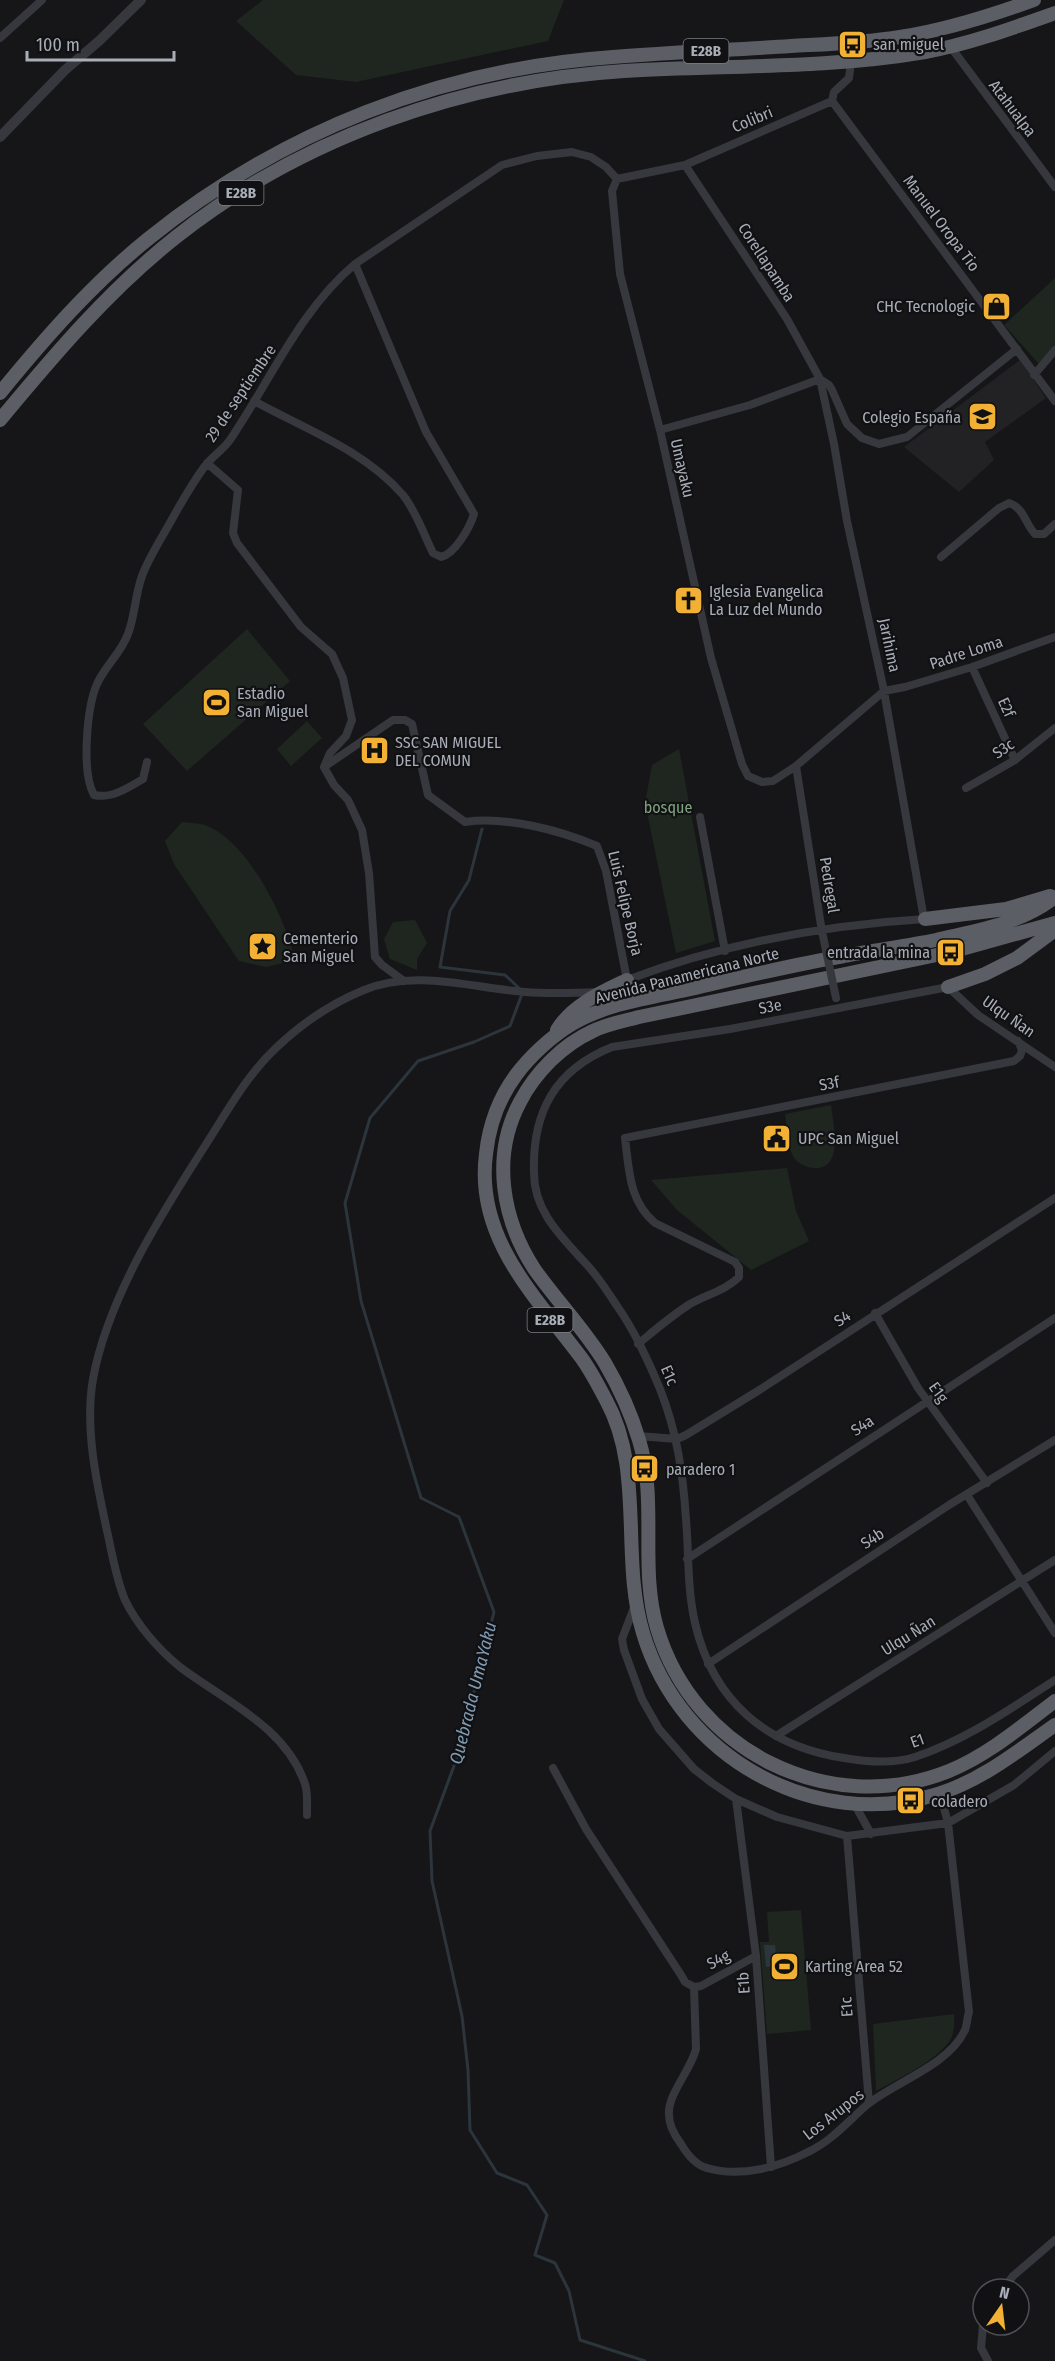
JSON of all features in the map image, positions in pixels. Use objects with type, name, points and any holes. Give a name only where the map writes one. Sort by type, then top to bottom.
[{"type":"highway","name":"E28B","points":[[0,393],[44,338],[89,292],[147,239],[220,186],[292,144],[361,112],[418,93],[509,70],[602,57],[876,41],[946,27],[1034,0]]},
{"type":"highway","name":"E28B","points":[[0,420],[70,338],[119,287],[177,236],[245,190],[300,158],[389,119],[484,90],[551,78],[641,70],[851,62],[928,52],[1009,30],[1054,14]]},
{"type":"highway","points":[[924,919],[1006,909],[1055,896]]},
{"type":"highway","name":"Avenida Panamericana Norte","points":[[1055,896],[1039,908],[1004,924],[643,999],[606,1010],[572,1024],[552,1039],[519,1071],[509,1085],[489,1134],[485,1163],[488,1204],[498,1238],[514,1270],[580,1357],[614,1416],[627,1468],[631,1508],[631,1556],[642,1631],[666,1688],[689,1719],[729,1755],[767,1781],[813,1798],[855,1805],[910,1801],[940,1794],[998,1765],[1055,1725]]},
{"type":"highway","name":"Avenida Panamericana Norte","points":[[1055,923],[951,952],[825,977],[594,1030],[576,1040],[534,1080],[517,1107],[504,1150],[504,1185],[508,1214],[533,1266],[604,1361],[627,1407],[638,1436],[647,1482],[647,1546],[651,1607],[664,1647],[681,1681],[713,1723],[763,1759],[799,1777],[833,1784],[895,1786],[948,1772],[978,1757],[1055,1701]]},
{"type":"highway","points":[[948,987],[985,974],[1017,958],[1055,930]]},
{"type":"highway","points":[[552,1039],[561,1023],[571,1012],[627,980]]},
{"type":"street","points":[[0,38],[42,0]]},
{"type":"street","points":[[2,132],[141,0]]},
{"type":"street","name":"Atahualpa","points":[[950,46],[1055,187]]},
{"type":"street","points":[[832,101],[834,92],[849,78],[851,62]]},
{"type":"street","name":"Colibri","points":[[685,165],[832,101]]},
{"type":"street","name":"Manuel Oropa Tio","points":[[832,101],[1055,401]]},
{"type":"street","name":"29 de septiembre","points":[[147,762],[143,779],[115,793],[94,795],[89,787],[86,741],[89,710],[98,682],[117,657],[129,632],[142,576],[190,486],[207,463],[225,449],[313,309],[342,275],[356,264],[502,165],[537,156],[572,152],[591,157],[606,167],[617,179]]},
{"type":"street","points":[[617,179],[685,165]]},
{"type":"street","name":"Corellapamba","points":[[685,165],[787,319],[820,379]]},
{"type":"street","name":"Umayaku","points":[[617,179],[612,191],[620,274],[660,430],[711,658],[742,764],[748,776],[762,782],[773,781],[796,766],[884,691]]},
{"type":"street","points":[[254,401],[357,455],[404,497],[433,553],[441,557],[448,556],[470,526],[474,514],[426,432],[356,264]]},
{"type":"street","points":[[660,430],[750,405],[820,379],[832,390],[847,424],[862,438],[879,444],[907,437],[1017,349]]},
{"type":"street","points":[[1034,375],[1055,350]]},
{"type":"street","name":"Jarihima","points":[[820,379],[847,521],[884,691],[924,919]]},
{"type":"street","points":[[207,463],[238,490],[233,532],[237,543],[301,627],[332,654],[343,678],[352,720],[346,736],[330,753],[324,767],[334,785],[348,800],[362,830],[369,873],[375,957],[404,981]]},
{"type":"street","points":[[941,557],[999,508],[1009,503],[1021,510],[1035,534],[1044,534],[1055,524]]},
{"type":"street","name":"Padre Loma","points":[[884,691],[972,667],[1055,637]]},
{"type":"street","name":"E2f","points":[[972,667],[1015,760]]},
{"type":"street","name":"Luis Felipe Borja","points":[[324,767],[393,720],[405,720],[412,724],[428,795],[465,822],[483,819],[507,822],[559,832],[597,846],[606,871],[627,980],[669,964],[725,951],[822,932],[893,921],[924,919]]},
{"type":"street","points":[[1052,731],[1055,741]]},
{"type":"street","name":"S3c","points":[[966,788],[1015,760],[1052,731]]},
{"type":"street","name":"Pedregal","points":[[796,766],[822,932],[838,1008]]},
{"type":"street","points":[[699,817],[725,951]]},
{"type":"street","points":[[307,1815],[306,1786],[287,1749],[256,1720],[177,1665],[140,1625],[125,1599],[94,1474],[91,1409],[93,1382],[99,1354],[121,1295],[165,1207],[238,1094],[273,1050],[316,1013],[367,989],[404,981],[446,981],[534,992],[603,992]]},
{"type":"street","name":"S3e","points":[[598,1053],[612,1047],[730,1029],[948,987]]},
{"type":"street","name":"Ulqu Ñan","points":[[948,987],[978,1015],[1055,1066]]},
{"type":"street","name":"S3f","points":[[638,1344],[660,1325],[691,1304],[733,1283],[739,1276],[739,1268],[735,1262],[655,1223],[644,1214],[636,1200],[629,1174],[626,1138],[991,1066],[1014,1060],[1020,1056],[1022,1050],[1018,1041]]},
{"type":"street","name":"E1c","points":[[598,1053],[572,1069],[556,1087],[544,1107],[535,1141],[534,1176],[537,1194],[545,1216],[619,1307],[655,1377],[677,1438],[687,1520],[687,1559],[695,1623],[708,1664],[728,1696],[742,1711],[776,1736]]},
{"type":"street","name":"S4","points":[[677,1438],[761,1389],[1055,1198]]},
{"type":"street","name":"E1g","points":[[875,1313],[927,1401],[987,1483]]},
{"type":"street","name":"S4a","points":[[687,1559],[1055,1318]]},
{"type":"street","points":[[638,1436],[677,1438]]},
{"type":"street","name":"S4b","points":[[708,1664],[1055,1440]]},
{"type":"street","points":[[968,1495],[1055,1633]]},
{"type":"street","name":"Ulqu Ñan","points":[[776,1736],[1055,1560]]},
{"type":"street","points":[[637,1601],[622,1639],[628,1666],[642,1699],[659,1729],[675,1749],[703,1776],[736,1798],[777,1816],[847,1836],[948,1823],[1014,1785],[1055,1751]]},
{"type":"street","name":"E1","points":[[776,1736],[809,1752],[845,1759],[877,1762],[913,1758],[962,1739],[1055,1680]]},
{"type":"street","points":[[553,1768],[586,1829],[685,1982],[694,1987]]},
{"type":"street","name":"Los Arupos","points":[[694,1987],[696,2049],[694,2059],[670,2103],[668,2114],[671,2128],[689,2156],[706,2168],[737,2172],[771,2167],[810,2152],[839,2131],[869,2103],[936,2061],[953,2047],[965,2030],[969,2012],[948,1823],[940,1794]]},
{"type":"street","name":"E1b","points":[[736,1798],[756,1956],[771,2167]]},
{"type":"street","points":[[855,1805],[871,1834]]},
{"type":"street","name":"E1c","points":[[847,1836],[869,2103]]},
{"type":"street","name":"S4g","points":[[694,1987],[701,1986],[756,1956]]},
{"type":"street","points":[[1012,2277],[1055,2240]]},
{"type":"street","points":[[982,2337],[981,2348],[988,2361]]},
{"type":"shaded area","name":"Colegio España","points":[[1020,360],[1046,398],[985,442],[994,460],[959,492],[904,447]]},
{"type":"shaded area","points":[[764,1945],[775,1945],[777,1966],[766,1967]]},
{"type":"green space","points":[[263,0],[564,0],[548,41],[356,82],[296,75],[236,21]]},
{"type":"green space","points":[[1055,278],[1055,345],[1039,364],[1004,325]]},
{"type":"green space","name":"Estadio San Miguel","points":[[247,629],[290,681],[187,771],[143,724]]},
{"type":"green space","points":[[307,721],[322,738],[291,766],[277,749]]},
{"type":"green space","name":"bosque","points":[[679,749],[715,941],[676,953],[645,803],[652,765]]},
{"type":"green space","points":[[182,822],[205,825],[221,834],[250,863],[283,923],[295,960],[266,967],[239,961],[174,864],[165,841]]},
{"type":"green space","points":[[415,920],[427,943],[417,959],[417,970],[390,959],[384,939],[393,922]]},
{"type":"green space","points":[[831,1105],[835,1144],[830,1162],[823,1167],[804,1166],[791,1152],[785,1114]]},
{"type":"green space","points":[[787,1168],[796,1211],[809,1241],[751,1270],[677,1210],[651,1180]]},
{"type":"green space","name":"Karting Area 52","points":[[801,1910],[811,2030],[767,2034],[760,1942],[769,1942],[767,1912]]},
{"type":"green space","points":[[954,2014],[952,2036],[942,2049],[915,2070],[876,2091],[873,2024]]},
{"type":"waterway","name":"Quebrada UmaYaku","points":[[482,829],[469,880],[450,911],[440,967],[505,975],[520,989]]},
{"type":"waterway","name":"Quebrada UmaYaku","points":[[522,994],[510,1026],[474,1042],[418,1061],[370,1118],[345,1203],[361,1301],[421,1498],[459,1517],[494,1612],[458,1755],[430,1831],[432,1881],[462,2016],[468,2070],[470,2130],[497,2173],[527,2185],[547,2215],[535,2255],[555,2263],[569,2291],[580,2340],[645,2361]]},
{"type":"place","name":"san miguel","points":[[852,44]]},
{"type":"place","name":"CHC Tecnologic","points":[[996,306]]},
{"type":"place","name":"Colegio España","points":[[982,417]]},
{"type":"place","name":"Iglesia Evangelica La Luz del Mundo","points":[[688,600]]},
{"type":"place","name":"Estadio San Miguel","points":[[216,702]]},
{"type":"place","name":"SSC SAN MIGUEL DEL COMUN","points":[[374,751]]},
{"type":"place","name":"Cementerio San Miguel","points":[[262,947]]},
{"type":"place","name":"entrada la mina","points":[[951,952]]},
{"type":"place","name":"UPC San Miguel","points":[[777,1138]]},
{"type":"place","name":"paradero 1","points":[[645,1469]]},
{"type":"place","name":"coladero","points":[[910,1801]]},
{"type":"place","name":"Karting Area 52","points":[[784,1966]]}]
